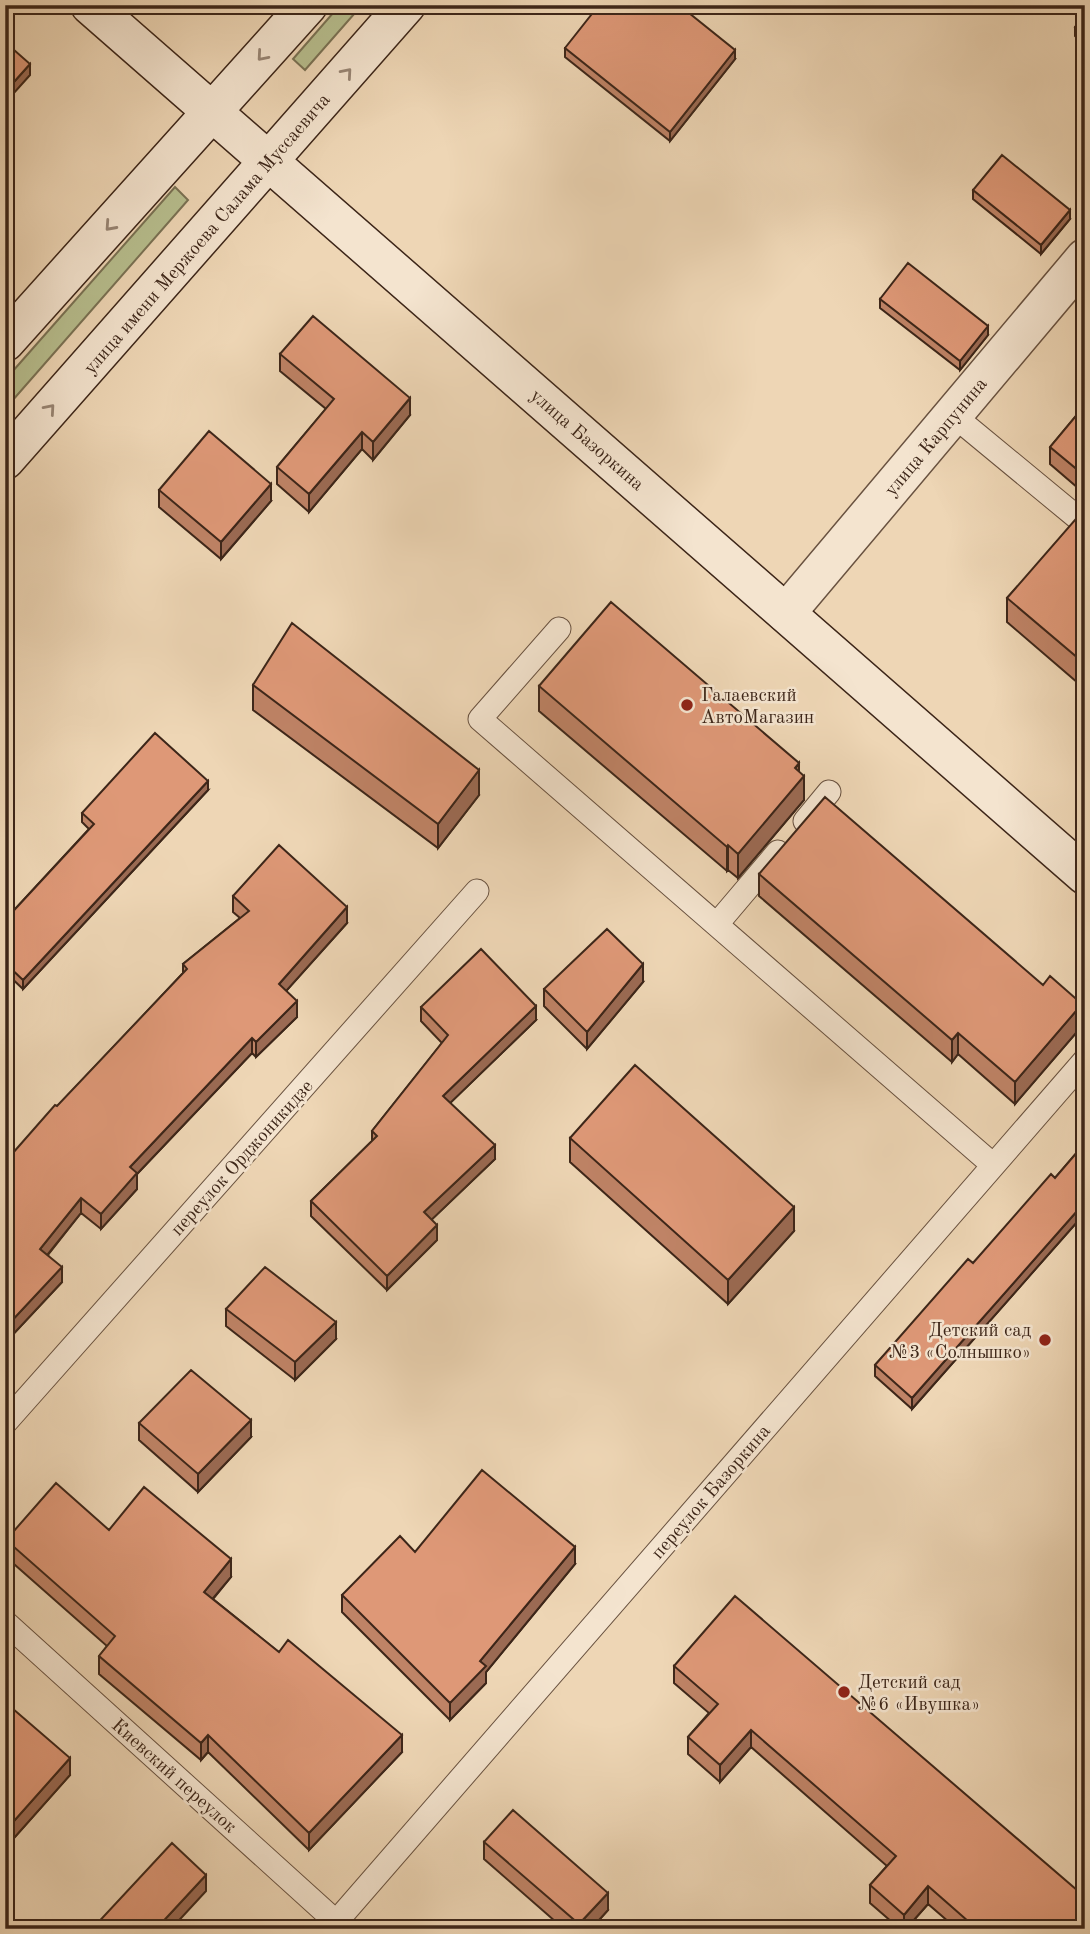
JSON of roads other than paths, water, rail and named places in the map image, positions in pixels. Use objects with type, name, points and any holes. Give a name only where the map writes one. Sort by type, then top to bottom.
[{"type":"street","name":"улица Базоркина","points":[[90,5],[1085,874]]},
{"type":"street","points":[[5,342],[307,5]]},
{"type":"street","name":"улица имени Мержоева Салама Муссаевича","points":[[5,460],[406,5]]},
{"type":"street","name":"улица Карпунина","points":[[786,613],[1085,258]]},
{"type":"lane","points":[[953,415],[1085,524]]},
{"type":"lane","points":[[559,629],[480,719],[993,1165]]},
{"type":"lane","points":[[717,924],[829,792]]},
{"type":"lane","name":"переулок Орджоникидзе","points":[[5,1423],[477,891]]},
{"type":"lane","name":"переулок Базоркина","points":[[340,1925],[1085,1060]]},
{"type":"lane","name":"Киевский переулок","points":[[5,1622],[340,1925]]},
{"type":"place","name":"Галаевский АвтоМагазин","points":[[687,705]]},
{"type":"place","name":"Детский сад №3 «Солнышко»","points":[[1045,1340]]},
{"type":"place","name":"Детский сад №6 «Ивушка»","points":[[844,1692]]}]
